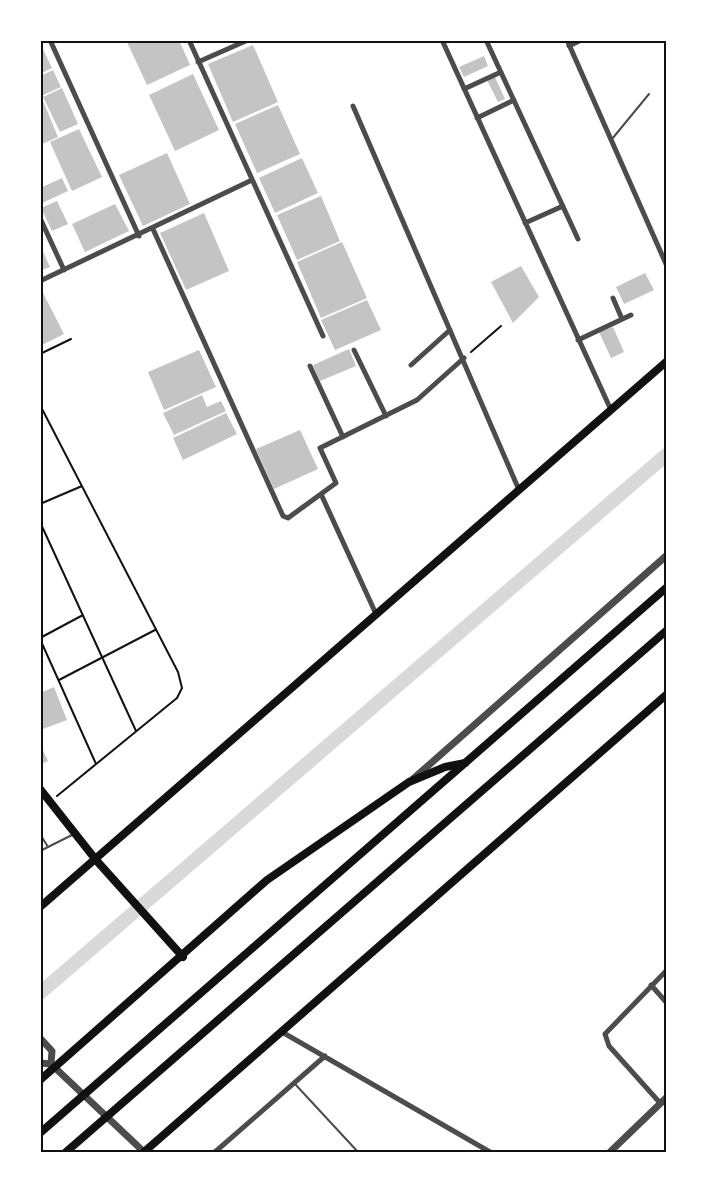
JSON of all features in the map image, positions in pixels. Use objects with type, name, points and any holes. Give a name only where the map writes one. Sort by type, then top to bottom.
[{"type":"highway","points":[[40,1134],[666,588]]},
{"type":"highway","points":[[66,1152],[666,631]]},
{"type":"main road","points":[[40,907],[666,362]]},
{"type":"main road","points":[[144,1152],[666,695]]},
{"type":"main road","points":[[40,1080],[53,1066],[183,957],[267,880],[409,783],[446,767],[465,763]]},
{"type":"main road","points":[[40,789],[96,860],[183,957]]},
{"type":"street","points":[[50,40],[139,236]]},
{"type":"street","points":[[189,40],[323,336]]},
{"type":"street","points":[[198,62],[248,40]]},
{"type":"street","points":[[442,40],[611,410]]},
{"type":"street","points":[[486,40],[578,239]]},
{"type":"street","points":[[581,40],[568,43],[666,264]]},
{"type":"street","points":[[464,89],[501,72]]},
{"type":"street","points":[[477,118],[514,100]]},
{"type":"street","points":[[353,106],[464,358],[519,490]]},
{"type":"street","points":[[40,281],[139,236],[252,180]]},
{"type":"street","points":[[525,223],[563,206]]},
{"type":"street","points":[[40,218],[64,270]]},
{"type":"street","points":[[153,229],[283,516],[292,517],[336,483],[320,448],[417,400],[464,358]]},
{"type":"street","points":[[613,298],[622,319]]},
{"type":"street","points":[[579,339],[631,315]]},
{"type":"street","points":[[411,365],[450,330]]},
{"type":"street","points":[[354,350],[386,416]]},
{"type":"street","points":[[310,366],[343,437]]},
{"type":"street","points":[[321,494],[376,614]]},
{"type":"street","points":[[409,783],[666,556]]},
{"type":"street","points":[[610,1152],[664,1101],[605,1040],[605,1034],[611,1025],[666,971]]},
{"type":"street","points":[[651,985],[666,1002]]},
{"type":"street","points":[[282,1032],[490,1152]]},
{"type":"street","points":[[40,1038],[52,1052],[53,1066]]},
{"type":"street","points":[[215,1152],[325,1056]]},
{"type":"street","points":[[40,1063],[53,1066],[144,1152]]},
{"type":"lane","points":[[610,141],[649,94]]},
{"type":"lane","points":[[40,851],[75,833]]},
{"type":"lane","points":[[40,834],[48,847]]},
{"type":"lane","points":[[294,1083],[358,1152]]},
{"type":"path","points":[[464,358],[501,326]]},
{"type":"path","points":[[40,354],[71,339]]},
{"type":"path","points":[[40,405],[178,672],[182,688],[177,698],[50,801]]},
{"type":"path","points":[[40,504],[83,485]]},
{"type":"path","points":[[40,522],[136,731]]},
{"type":"path","points":[[83,614],[40,638],[96,764]]},
{"type":"path","points":[[59,680],[156,629]]},
{"type":"building","points":[[126,40],[179,40],[190,65],[147,85]]},
{"type":"building","points":[[253,45],[278,102],[233,122],[208,64]]},
{"type":"building","points":[[40,47],[52,68],[40,74]]},
{"type":"building","points":[[484,56],[488,66],[464,77],[459,67]]},
{"type":"building","points":[[53,70],[61,87],[41,96],[58,137],[40,145],[40,76]]},
{"type":"building","points":[[193,74],[219,130],[175,151],[149,95]]},
{"type":"building","points":[[495,77],[505,99],[498,102],[487,80]]},
{"type":"building","points":[[62,88],[78,124],[60,132],[43,97]]},
{"type":"building","points":[[278,105],[300,154],[257,173],[235,124]]},
{"type":"building","points":[[79,129],[102,177],[72,191],[50,142]]},
{"type":"building","points":[[167,153],[190,204],[143,226],[119,175]]},
{"type":"building","points":[[302,158],[318,193],[275,213],[259,178]]},
{"type":"building","points":[[62,178],[68,191],[40,204],[40,188]]},
{"type":"building","points":[[321,196],[340,241],[297,260],[277,215]]},
{"type":"building","points":[[57,201],[68,224],[52,231],[41,208]]},
{"type":"building","points":[[115,204],[129,231],[85,252],[72,224]]},
{"type":"building","points":[[204,213],[229,271],[186,290],[160,233]]},
{"type":"building","points":[[342,242],[367,298],[321,318],[297,262]]},
{"type":"building","points":[[40,245],[50,267],[40,271]]},
{"type":"building","points":[[521,266],[539,297],[513,323],[491,282]]},
{"type":"building","points":[[645,273],[654,290],[624,304],[616,287]]},
{"type":"building","points":[[40,287],[64,334],[40,346]]},
{"type":"building","points":[[367,300],[381,330],[335,350],[321,320]]},
{"type":"building","points":[[613,327],[624,352],[611,358],[599,332]]},
{"type":"building","points":[[349,349],[356,366],[320,381],[313,365]]},
{"type":"building","points":[[199,350],[216,387],[164,410],[148,372]]},
{"type":"building","points":[[202,395],[207,407],[221,401],[226,411],[174,435],[163,413]]},
{"type":"building","points":[[226,413],[237,434],[183,460],[173,438]]},
{"type":"building","points":[[300,430],[318,469],[274,489],[256,449]]},
{"type":"building","points":[[54,687],[67,720],[40,730],[40,693]]},
{"type":"building","points":[[40,744],[48,761],[44,763],[40,759]]},
{"type":"waterway","points":[[40,993],[666,455]]}]
